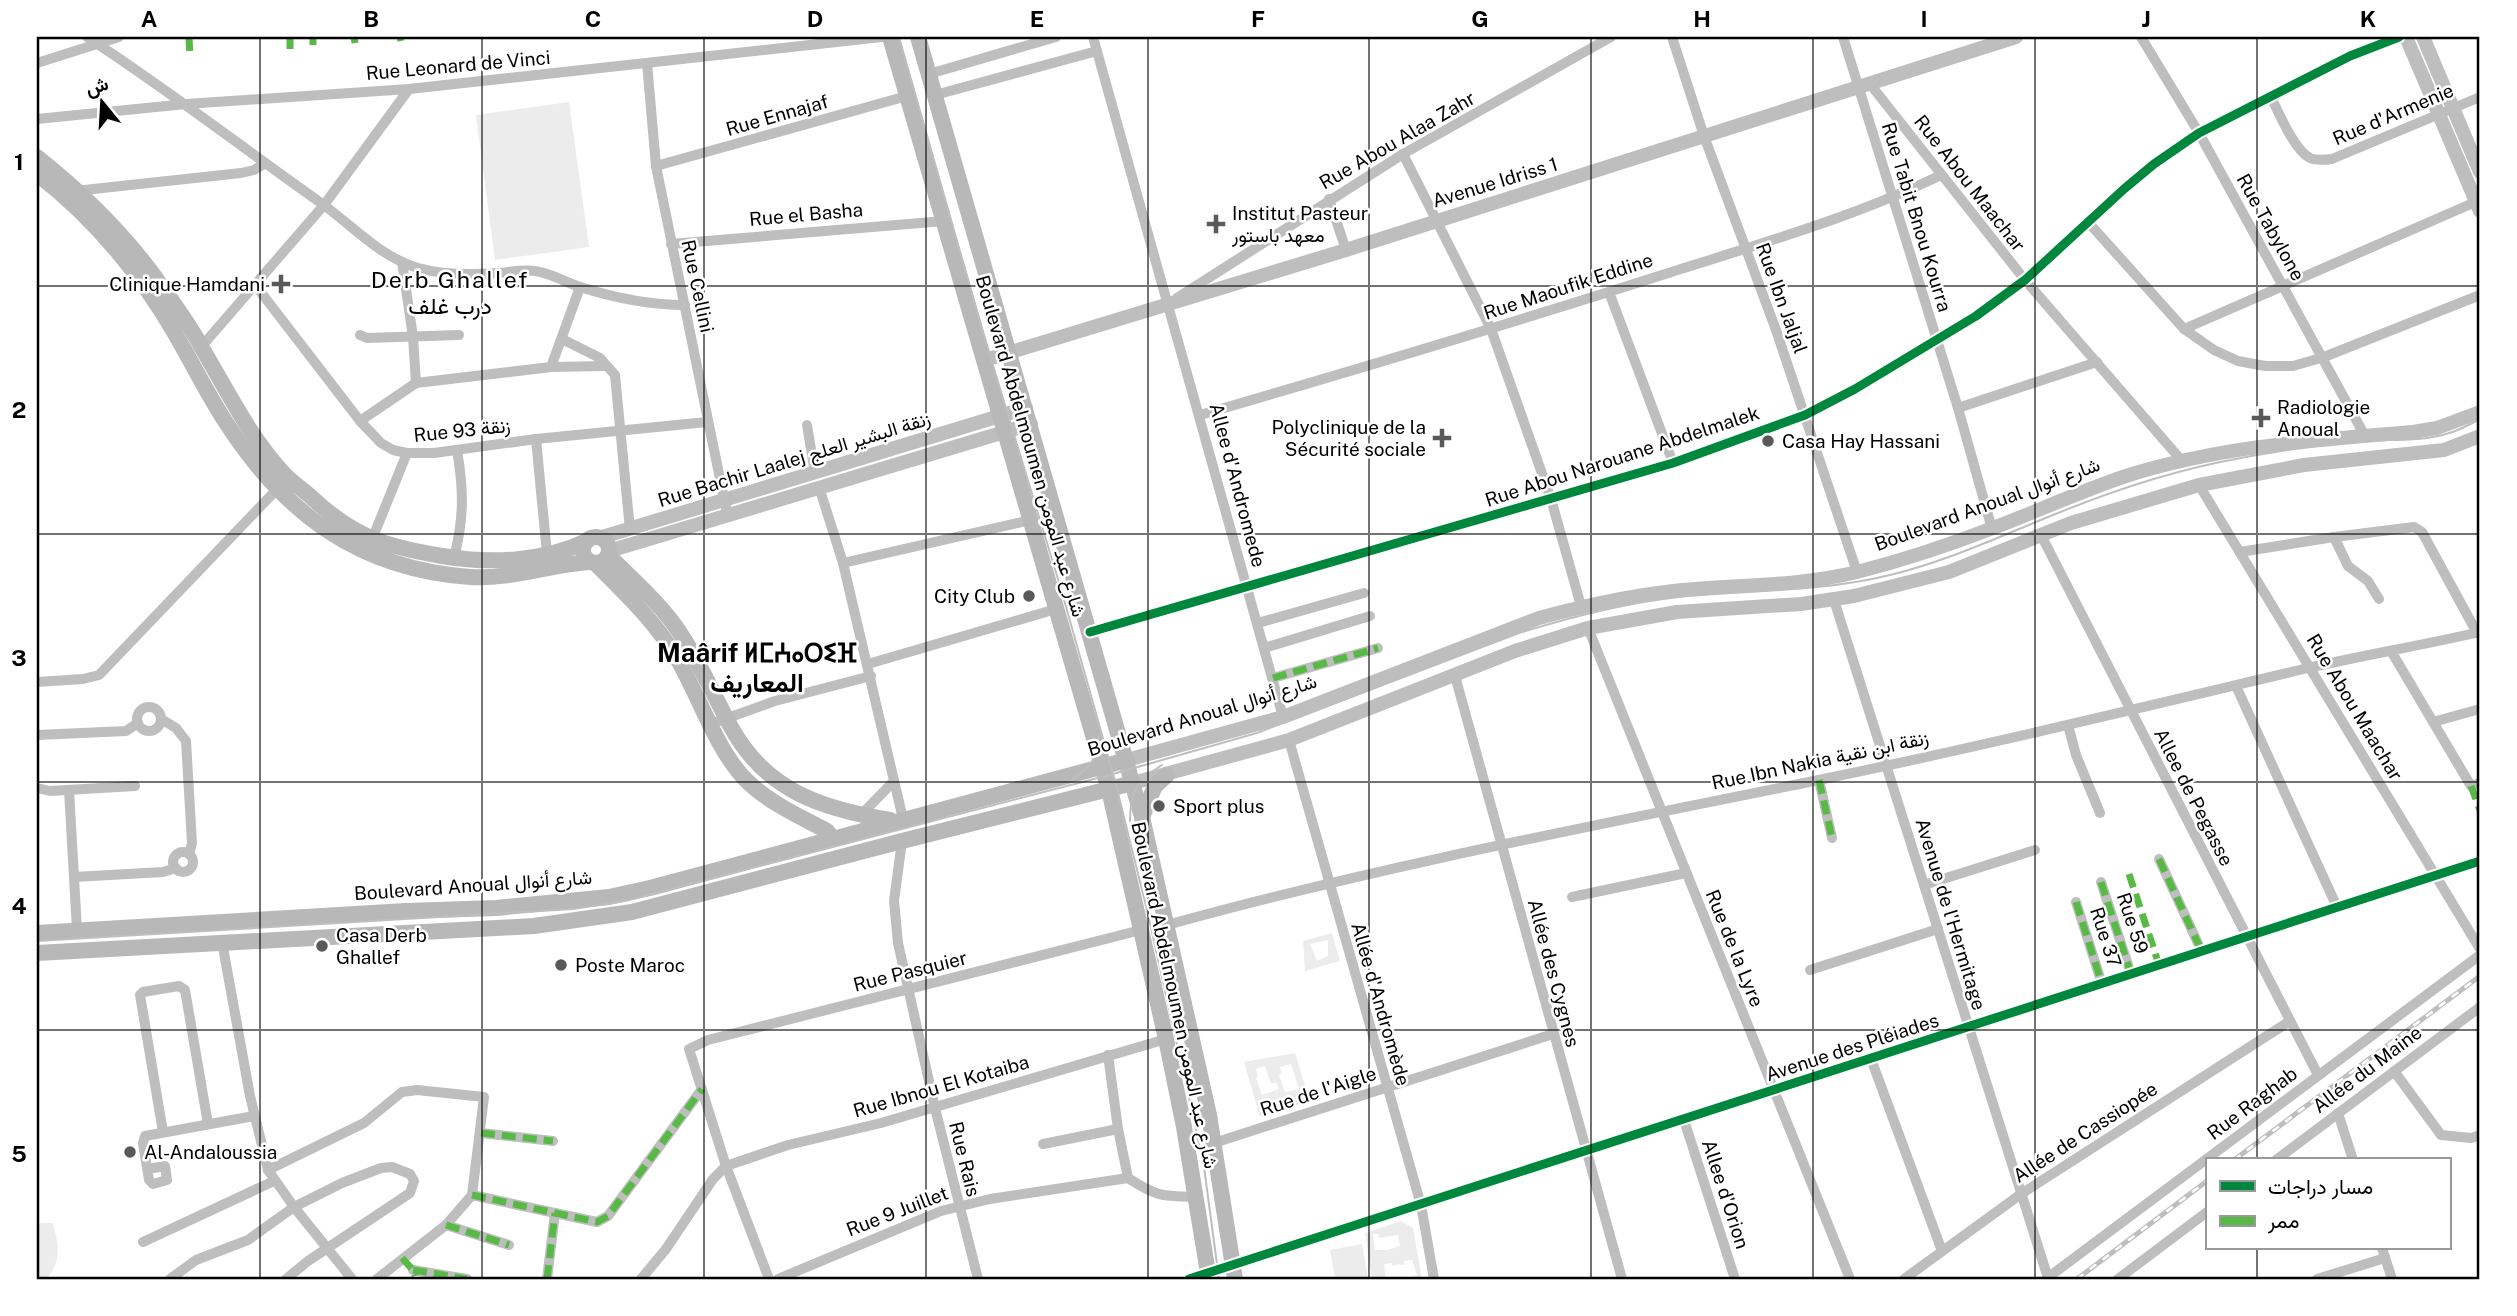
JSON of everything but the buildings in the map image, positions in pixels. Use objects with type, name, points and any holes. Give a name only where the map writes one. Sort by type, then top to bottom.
[{"type":"main road","name":"Boulevard Abdelmoumen شارع عبد المومن","points":[[890,37],[1109,790],[1166,1039],[1208,1276]]},
{"type":"main road","name":"Boulevard Abdelmoumen شارع عبد المومن","points":[[918,37],[1142,817],[1214,1143],[1235,1273]]},
{"type":"main road","points":[[37,157],[141,281],[169,322],[225,421],[282,484],[333,534],[369,546],[408,567],[471,577],[496,577],[598,552]]},
{"type":"main road","points":[[37,174],[69,192],[140,258],[201,346],[282,484]]},
{"type":"main road","points":[[369,546],[492,561],[568,549],[598,552],[655,601],[681,634],[736,769],[777,804],[827,831],[832,838]]},
{"type":"main road","points":[[718,721],[773,779],[804,796],[861,815],[899,820]]},
{"type":"main road","points":[[1046,780],[1082,764],[1095,741]]},
{"type":"main road","name":"Boulevard Anoual شارع أنوال","points":[[37,933],[496,908],[589,899],[650,888],[1126,760]]},
{"type":"main road","points":[[1142,817],[1155,786],[1167,775]]},
{"type":"main road","points":[[37,953],[534,926],[632,912],[1133,783]]},
{"type":"street","points":[[87,37],[186,104],[370,242],[402,262],[452,274],[533,271],[640,303],[685,305]]},
{"type":"street","points":[[37,63],[119,37]]},
{"type":"street","name":"Rue Leonard de Vinci","points":[[37,119],[186,104],[409,89],[882,37]]},
{"type":"street","points":[[929,74],[1056,37]]},
{"type":"street","name":"Allee d'Andromede","points":[[1093,37],[1283,716]]},
{"type":"street","name":"Rue Abou Alaa Zahr","points":[[1169,303],[1403,153],[1611,37]]},
{"type":"street","name":"Rue Ibn Jaljal","points":[[1672,37],[1704,136],[1805,415],[1857,572]]},
{"type":"street","name":"Rue Tabit Bnou Kourra","points":[[1843,37],[1864,85],[1892,199],[1958,408],[1992,529]]},
{"type":"street","name":"Avenue Idriss 1","points":[[985,360],[1346,250],[2016,37]]},
{"type":"street","name":"Rue Tabylone","points":[[2141,37],[2199,133],[2365,436]]},
{"type":"street","name":"Rue Abou Narouane Abdelmalek","points":[[1090,632],[1673,463],[1805,415],[1937,341],[2025,281],[2154,164],[2199,133],[2350,56],[2399,37]]},
{"type":"street","points":[[2406,37],[2480,172]]},
{"type":"street","points":[[2185,329],[2479,204],[2423,37]]},
{"type":"street","points":[[935,95],[1097,51]]},
{"type":"street","name":"Rue Cellini","points":[[647,63],[656,166],[725,507]]},
{"type":"street","name":"Rue Abou Maachar","points":[[1864,85],[1941,175],[2025,281],[2182,461]]},
{"type":"street","points":[[201,346],[324,205],[409,89]]},
{"type":"street","name":"Rue d'Armenie","points":[[2270,95],[2296,144],[2308,157],[2319,160],[2332,159],[2480,97]]},
{"type":"street","name":"Rue Ennajaf","points":[[656,166],[907,96]]},
{"type":"street","points":[[1403,153],[1491,330],[1551,499],[1581,606]]},
{"type":"street","points":[[69,192],[241,173],[264,164]]},
{"type":"street","name":"Rue Maoufik Eddine","points":[[1200,415],[1491,330],[1745,248],[1892,199],[1941,175]]},
{"type":"street","points":[[1329,199],[1346,250]]},
{"type":"street","name":"Rue el Basha","points":[[671,244],[944,221]]},
{"type":"street","points":[[2088,222],[2185,329],[2214,350],[2238,361],[2265,366],[2293,366],[2324,357],[2480,295]]},
{"type":"street","points":[[402,262],[413,337],[416,383]]},
{"type":"street","name":"Rue 93 زنقة","points":[[256,286],[360,421],[381,443],[393,450],[407,453],[457,450],[620,429],[707,422]]},
{"type":"street","points":[[551,367],[580,287]]},
{"type":"street","points":[[1609,292],[1673,463]]},
{"type":"street","points":[[360,335],[367,338],[459,335]]},
{"type":"street","points":[[562,339],[600,358],[605,366]]},
{"type":"street","points":[[1958,408],[2097,362]]},
{"type":"street","points":[[360,421],[416,383],[551,367],[611,368],[615,375],[629,530]]},
{"type":"street","name":"Boulevard Anoual شارع أنوال","points":[[1126,760],[1283,716],[1539,618],[1581,606],[1655,594],[1821,579],[1857,572],[1923,553],[1992,529],[2087,490],[2182,461],[2261,445],[2413,432],[2437,428],[2480,412]]},
{"type":"street","name":"Rue Bachir Laalej زنقة البشير العلج","points":[[817,480],[1000,415],[1028,416]]},
{"type":"street","name":"Rue Bachir Laalej زنقة البشير العلج","points":[[598,552],[629,530],[1005,432],[1028,416]]},
{"type":"street","points":[[807,425],[817,480],[843,563],[869,670],[894,781],[899,820]]},
{"type":"street","points":[[536,439],[547,554]]},
{"type":"street","points":[[1133,783],[1289,740],[1537,643],[1588,628],[1677,612],[1834,600],[1949,572],[2078,520],[2199,485],[2304,465],[2444,450],[2479,440]]},
{"type":"street","points":[[454,558],[463,522],[457,450]]},
{"type":"street","points":[[369,546],[407,453]]},
{"type":"street","points":[[37,682],[92,678],[99,675],[282,484]]},
{"type":"street","name":"Rue Abou Maachar","points":[[2199,485],[2312,667],[2480,948]]},
{"type":"street","name":"Rue Bachir Laalej زنقة البشير العلج","points":[[598,552],[725,507]]},
{"type":"street","points":[[843,563],[1031,520]]},
{"type":"street","points":[[2240,552],[2408,527],[2418,529],[2479,632]]},
{"type":"street","name":"Allee de Pegasse","points":[[2041,535],[2318,1074]]},
{"type":"street","points":[[2334,537],[2348,566],[2368,581],[2379,599]]},
{"type":"street","points":[[1258,623],[1364,593]]},
{"type":"street","name":"Avenue de l'Hermitage","points":[[1834,600],[2047,1279]]},
{"type":"street","points":[[718,721],[1056,609]]},
{"type":"street","points":[[1264,648],[1370,616]]},
{"type":"street","name":"Rue de la Lyre","points":[[1588,628],[1850,1279]]},
{"type":"street","name":"Rue Ibn Nakia زنقة ابن نقية","points":[[1167,925],[1329,884],[1661,811],[1819,780],[2131,711],[2312,667],[2479,632]]},
{"type":"street","points":[[1273,678],[1378,648]]},
{"type":"street","points":[[2391,651],[2471,786],[2480,783]]},
{"type":"street","name":"Allée des Cygnes","points":[[1455,676],[1622,1279]]},
{"type":"street","points":[[2235,686],[2337,907]]},
{"type":"street","points":[[74,877],[163,872],[176,868],[185,872],[191,869],[193,859],[189,854],[192,843],[186,741],[176,728],[161,719],[157,709],[146,707],[139,712],[138,723],[143,729],[151,731],[158,727],[161,719]]},
{"type":"street","points":[[2433,722],[2480,709]]},
{"type":"street","points":[[37,735],[125,731],[138,723]]},
{"type":"street","points":[[2068,725],[2076,755],[2100,813]]},
{"type":"street","name":"Allée d'Andromède","points":[[1289,740],[1421,1205],[1434,1279]]},
{"type":"street","points":[[1819,780],[1832,838]]},
{"type":"street","points":[[861,815],[894,781]]},
{"type":"street","points":[[37,788],[44,791],[135,786]]},
{"type":"street","points":[[69,790],[77,930]]},
{"type":"street","name":"Rue Rais","points":[[902,841],[895,912],[898,943],[934,1108],[978,1279]]},
{"type":"street","points":[[1924,885],[2035,850]]},
{"type":"street","points":[[2159,859],[2202,952]]},
{"type":"street","name":"Avenue des Pléiades","points":[[1189,1279],[1235,1273],[1421,1205],[2480,861]]},
{"type":"street","points":[[1572,897],[1686,873]]},
{"type":"street","name":"Rue 59","points":[[2101,882],[2131,974]]},
{"type":"street","name":"Rue 37","points":[[2076,902],[2102,984]]},
{"type":"street","points":[[1810,970],[1938,929]]},
{"type":"street","name":"Rue Pasquier","points":[[702,1089],[689,1049],[708,1040],[1141,930]]},
{"type":"street","points":[[222,942],[254,1116],[268,1170],[294,1208],[352,1279]]},
{"type":"street","name":"Rue Raghab","points":[[2207,1158],[2480,955]]},
{"type":"street","points":[[163,1132],[140,995],[143,992],[178,986],[185,990],[208,1124]]},
{"type":"street","name":"Allée du Maine","points":[[2279,1158],[2480,1007]]},
{"type":"street","name":"Allée de Cassiopée","points":[[1904,1279],[2021,1194],[2290,1021]]},
{"type":"street","name":"Rue de l'Aigle","points":[[1214,1143],[1553,1034]]},
{"type":"street","name":"Rue Ibnou El Kotaiba","points":[[726,1166],[788,1144],[934,1108],[1166,1039]]},
{"type":"street","points":[[1108,1055],[1128,1178],[1149,1192],[1163,1196],[1196,1197]]},
{"type":"street","points":[[1871,1059],[1942,1251]]},
{"type":"street","points":[[2394,1071],[2441,1135],[2471,1138],[2480,1135]]},
{"type":"street","points":[[268,1170],[364,1123],[409,1089],[484,1097],[472,1195],[446,1225],[377,1279]]},
{"type":"street","points":[[702,1089],[726,1166],[769,1279]]},
{"type":"street","points":[[472,1195],[597,1222],[608,1216],[702,1089]]},
{"type":"street","points":[[2338,1113],[2353,1158]]},
{"type":"street","points":[[148,1169],[143,1139],[145,1136],[254,1116]]},
{"type":"street","name":"Allee d'Orion","points":[[1684,1120],[1734,1279]]},
{"type":"street","points":[[1043,1144],[1118,1129]]},
{"type":"street","points":[[481,1133],[553,1141]]},
{"type":"street","name":"Rue Raghab","points":[[2047,1279],[2206,1159]]},
{"type":"street","points":[[641,1279],[666,1249],[713,1179],[726,1166]]},
{"type":"street","points":[[170,1279],[196,1260],[248,1240],[294,1208],[342,1183],[381,1168],[392,1167],[410,1174],[414,1181],[410,1192],[286,1279]]},
{"type":"street","name":"Rue 9 Juillet","points":[[778,1279],[942,1210],[990,1199],[1128,1178]]},
{"type":"street","points":[[143,1242],[274,1181]]},
{"type":"street","points":[[547,1279],[555,1213]]},
{"type":"street","points":[[2118,1279],[2206,1213]]},
{"type":"street","points":[[446,1225],[509,1245]]},
{"type":"street","points":[[2316,1279],[2383,1253],[2392,1279]]},
{"type":"street","points":[[402,1258],[414,1275],[467,1279]]},
{"type":"shaded area","points":[[569,102],[589,247],[495,260],[476,115]]},
{"type":"shaded area","points":[[1332,933],[1340,961],[1305,971],[1303,941]],"holes":[[[1328,940],[1328,956],[1317,961],[1310,944]]]},
{"type":"shaded area","points":[[1295,1053],[1310,1101],[1260,1117],[1244,1062]],"holes":[[[1291,1064],[1299,1089],[1285,1092],[1279,1075],[1282,1073],[1280,1067]],[[1265,1066],[1271,1084],[1276,1082],[1279,1089],[1262,1095],[1256,1069]]]},
{"type":"shaded area","points":[[1401,1221],[1413,1228],[1422,1279],[1414,1279],[1417,1275],[1412,1260],[1404,1261],[1404,1265],[1384,1264],[1386,1279],[1372,1279],[1365,1233]],"holes":[[[1373,1234],[1378,1234],[1379,1238],[1398,1235],[1400,1246],[1375,1250]]]},
{"type":"shaded area","points":[[37,1223],[53,1223],[57,1239],[57,1259],[46,1279],[37,1279]]},
{"type":"shaded area","points":[[1362,1244],[1368,1279],[1335,1279],[1330,1250]]},
{"type":"tram line","points":[[899,37],[1115,781],[1147,910],[1204,1167],[1219,1279]]},
{"type":"tram line","points":[[37,941],[573,909],[625,901],[1113,774],[1257,733],[1519,633],[1578,616],[1658,600],[1811,588],[1864,581],[1954,555],[2080,504],[2171,474],[2302,448],[2436,437],[2480,419]]},
{"type":"tram line","points":[[1067,783],[1090,764],[1097,751],[1099,735]]},
{"type":"tram line","points":[[1130,821],[1131,802],[1137,788],[1146,776],[1162,765]]},
{"type":"railway","points":[[2237,1158],[2480,976]]},
{"type":"railway","points":[[2077,1279],[2206,1182]]},
{"type":"marked path","points":[[189,37],[190,56]]},
{"type":"marked path","points":[[290,37],[290,49]]},
{"type":"marked path","points":[[313,37],[313,45]]},
{"type":"marked path","points":[[354,37],[355,43]]},
{"type":"marked path","points":[[400,37],[401,41]]},
{"type":"marked path","points":[[1273,678],[1378,648]]},
{"type":"marked path","points":[[1819,780],[1832,838]]},
{"type":"marked path","points":[[2471,786],[2480,810]]},
{"type":"marked path","points":[[2159,859],[2202,952]]},
{"type":"marked path","points":[[2129,874],[2159,965]]},
{"type":"marked path","points":[[2101,882],[2131,974]]},
{"type":"marked path","points":[[2076,902],[2102,984]]},
{"type":"marked path","points":[[472,1195],[597,1222],[608,1216],[702,1089]]},
{"type":"marked path","points":[[481,1133],[553,1141]]},
{"type":"marked path","points":[[547,1279],[555,1213]]},
{"type":"marked path","points":[[446,1225],[509,1245]]},
{"type":"marked path","points":[[402,1258],[415,1276]]},
{"type":"marked path","points":[[413,1270],[467,1279]]},
{"type":"cycle path","points":[[1090,632],[1673,463],[1805,415],[1855,389],[1976,316],[2025,280],[2154,164],[2199,133],[2350,56],[2399,37]]},
{"type":"cycle path","points":[[1189,1279],[2480,861]]},
{"type":"place","name":"Institut Pasteur معهد باستور","points":[[1216,224]]},
{"type":"place","name":"Clinique Hamdani","points":[[281,284]]},
{"type":"place","name":"Radiologie Anoual","points":[[2261,418]]},
{"type":"place","name":"Polyclinique de la Sécurité sociale","points":[[1442,438]]},
{"type":"place","name":"Casa Hay Hassani","points":[[1768,441]]},
{"type":"place","name":"City Club","points":[[1029,596]]},
{"type":"place","name":"Sport plus","points":[[1159,806]]},
{"type":"place","name":"Casa Derb Ghallef","points":[[322,946]]},
{"type":"place","name":"Poste Maroc","points":[[561,965]]},
{"type":"place","name":"Al-Andaloussia","points":[[130,1152]]},
{"type":"district","name":"Derb Ghallef درب غلف","points":[[450,293]]},
{"type":"district","name":"Maârif ⵍⵎⵄⴰⵔⵉⴼ المعاريف","points":[[757,668]]}]
